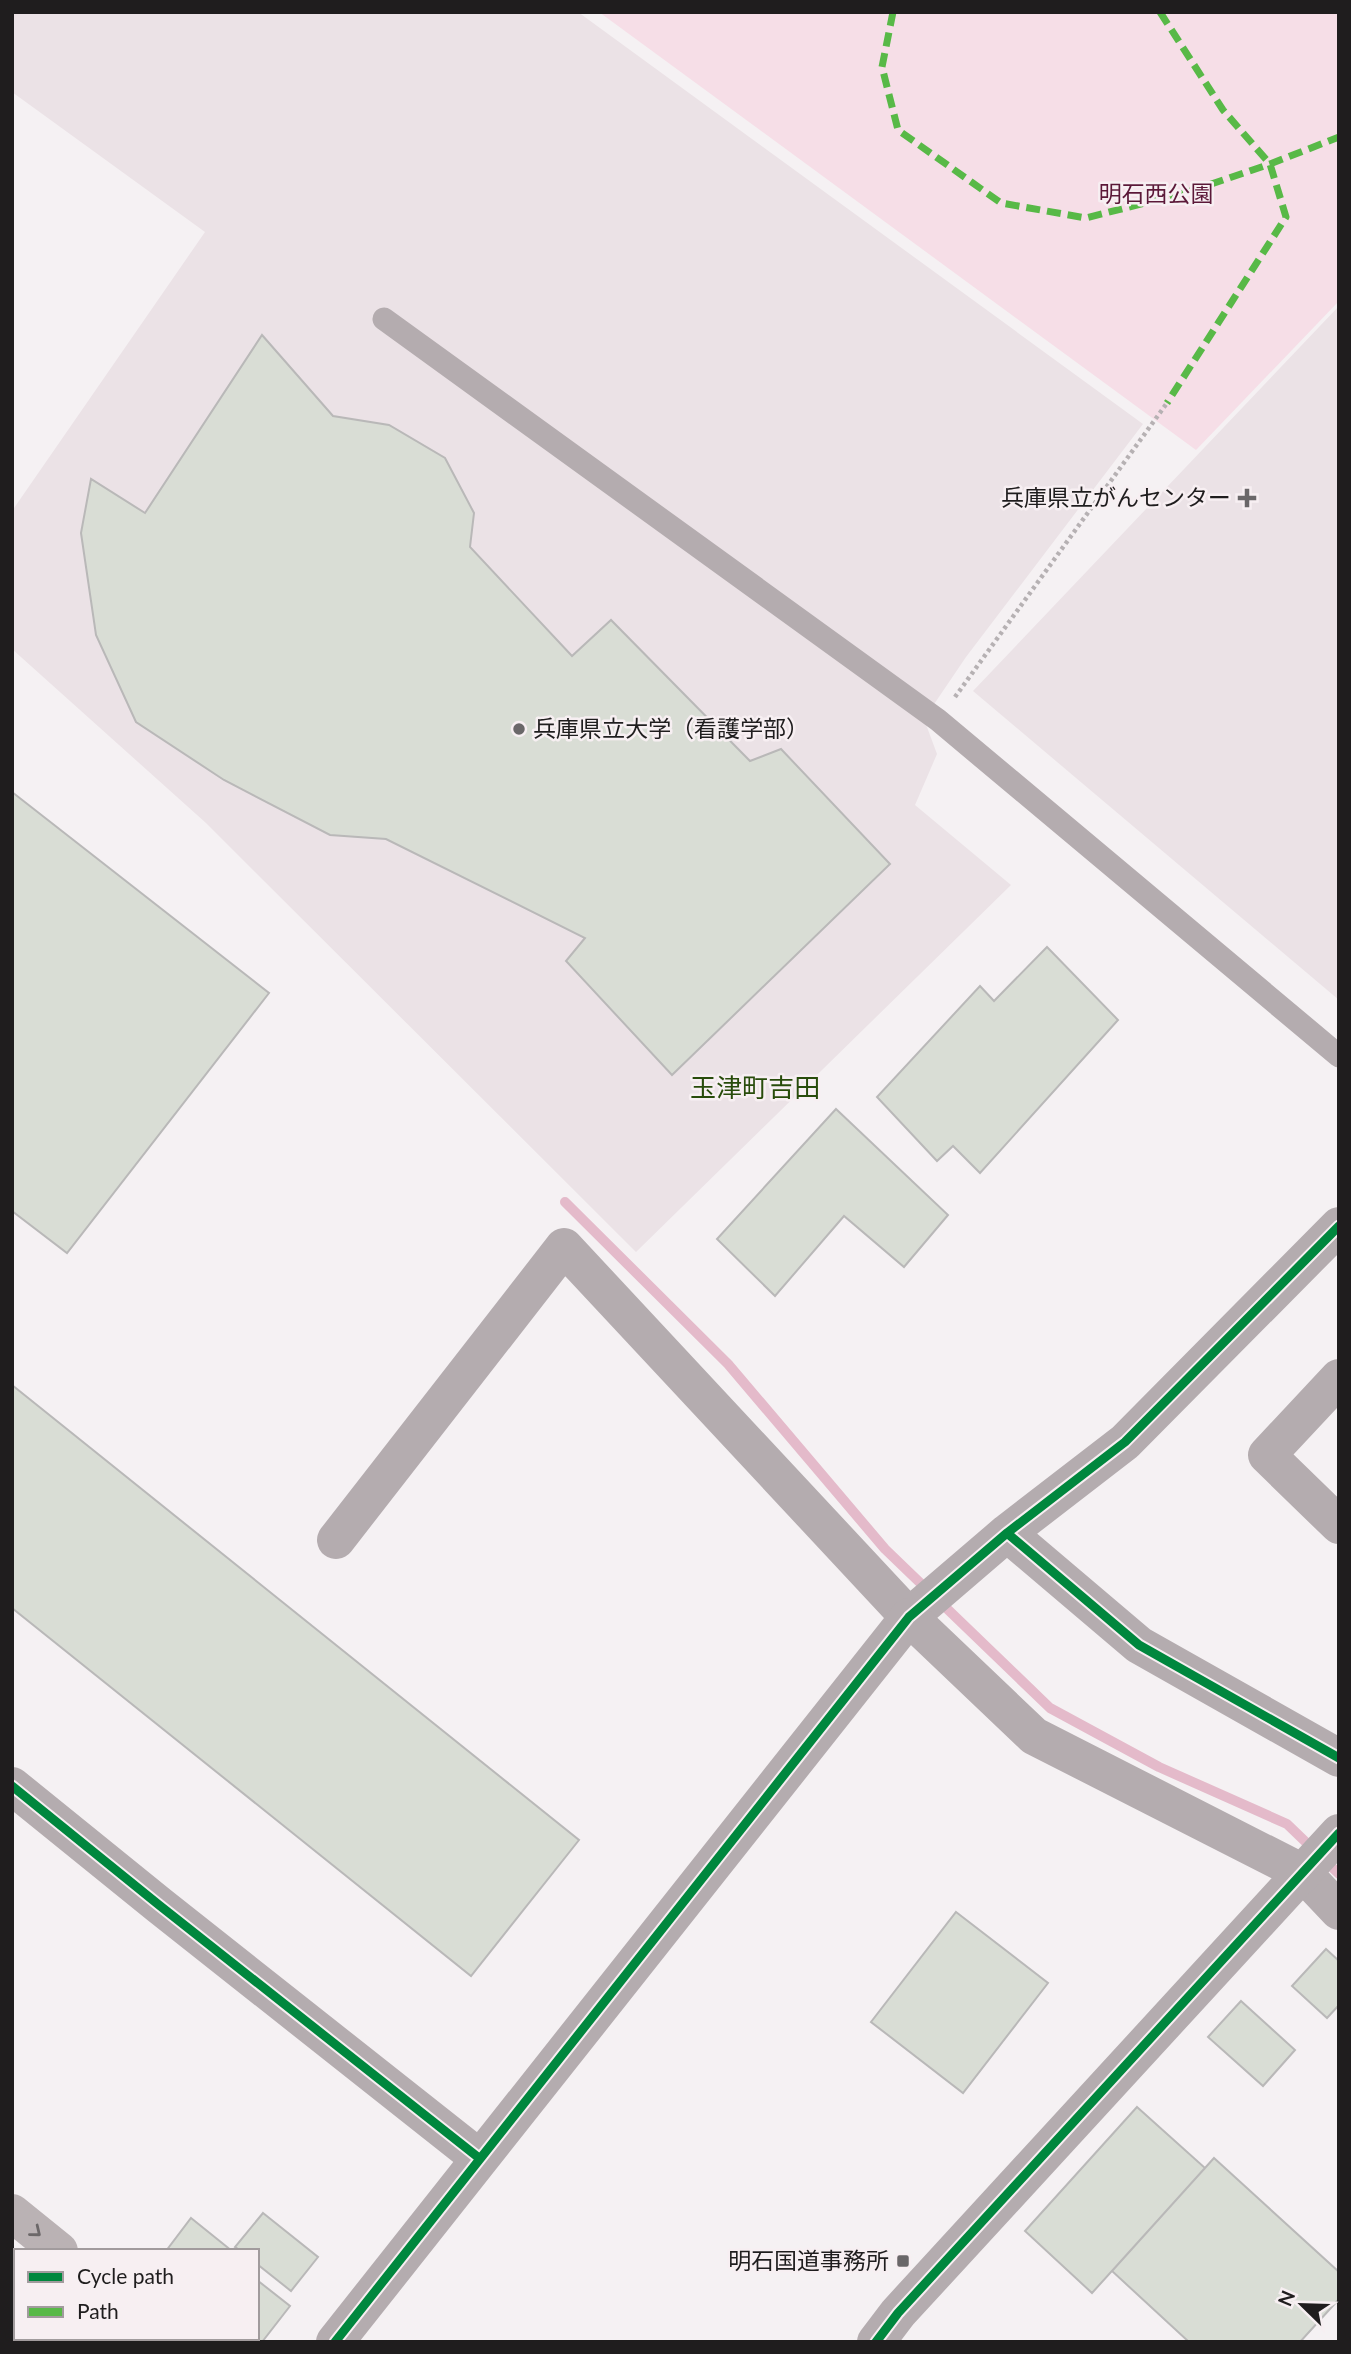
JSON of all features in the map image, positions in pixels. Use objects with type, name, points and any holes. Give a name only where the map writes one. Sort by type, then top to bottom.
[{"type":"highway","points":[[12,2213],[57,2249]]},
{"type":"street","points":[[335,2342],[909,1618],[1007,1533],[1125,1442],[1339,1226]]},
{"type":"street","points":[[336,1540],[564,1247],[909,1618],[1034,1736],[1303,1873],[1339,1911]]},
{"type":"street","points":[[1339,1378],[1267,1455],[1339,1525]]},
{"type":"street","points":[[1007,1533],[1139,1646],[1339,1758]]},
{"type":"street","points":[[12,1786],[479,2158]]},
{"type":"street","points":[[877,2342],[907,2303],[1339,1833]]},
{"type":"lane","points":[[384,319],[938,720],[1339,1056]]},
{"type":"path","points":[[938,720],[1167,403]]},
{"type":"shaded area","points":[[12,12],[578,12],[1143,424],[966,657],[924,719],[937,754],[915,805],[1011,885],[636,1252],[206,823],[12,649],[12,511],[205,232],[12,92]]},
{"type":"shaded area","name":"兵庫県立がんセンター","points":[[1339,306],[1339,1000],[973,691]]},
{"type":"green space","name":"明石西公園","points":[[599,12],[1339,12],[1339,301],[1196,450]]},
{"type":"building","points":[[262,335],[333,416],[389,425],[445,458],[474,513],[470,547],[572,656],[611,620],[750,761],[781,749],[890,864],[672,1075],[566,961],[585,938],[386,839],[330,835],[224,780],[136,722],[96,635],[81,533],[91,479],[145,513]]},
{"type":"building","points":[[12,792],[269,993],[67,1253],[12,1211]]},
{"type":"building","points":[[1047,947],[1118,1020],[980,1173],[953,1146],[937,1161],[877,1097],[980,986],[994,1001]]},
{"type":"building","points":[[836,1109],[948,1215],[904,1267],[844,1216],[775,1296],[717,1239]]},
{"type":"building","points":[[12,1385],[579,1840],[471,1976],[12,1608]]},
{"type":"building","points":[[956,1912],[1048,1983],[963,2093],[871,2022]]},
{"type":"building","points":[[1326,1949],[1339,1961],[1339,2005],[1327,2018],[1292,1986]]},
{"type":"building","points":[[1241,2001],[1295,2050],[1263,2086],[1208,2037]]},
{"type":"building","points":[[1137,2107],[1205,2168],[1092,2293],[1025,2231]]},
{"type":"building","points":[[1214,2158],[1339,2272],[1339,2299],[1300,2342],[1189,2342],[1112,2271]]},
{"type":"building","points":[[263,2213],[318,2257],[291,2291],[259,2266],[259,2249],[235,2247]]},
{"type":"building","points":[[191,2218],[230,2249],[168,2249]]},
{"type":"building","points":[[259,2282],[290,2306],[262,2342],[244,2340],[259,2340]]},
{"type":"waterway","points":[[565,1202],[728,1364],[885,1549],[1050,1708],[1159,1767],[1287,1824],[1339,1874]]},
{"type":"marked path","points":[[893,12],[882,67],[898,130],[1001,203],[1086,218],[1188,192],[1339,137]]},
{"type":"marked path","points":[[1160,12],[1223,110],[1270,164],[1286,217],[1167,403]]},
{"type":"cycle path","points":[[1007,1533],[1125,1442],[1339,1226]]},
{"type":"cycle path","points":[[335,2342],[909,1617],[1007,1533],[1139,1645],[1339,1758]]},
{"type":"cycle path","points":[[12,1786],[479,2158]]},
{"type":"cycle path","points":[[876,2342],[898,2313],[1339,1833]]},
{"type":"place","name":"兵庫県立がんセンター","points":[[1247,498]]},
{"type":"place","name":"兵庫県立大学（看護学部）","points":[[519,729]]},
{"type":"place","name":"明石国道事務所","points":[[903,2261]]},
{"type":"district","name":"玉津町吉田","points":[[755,1088]]}]
